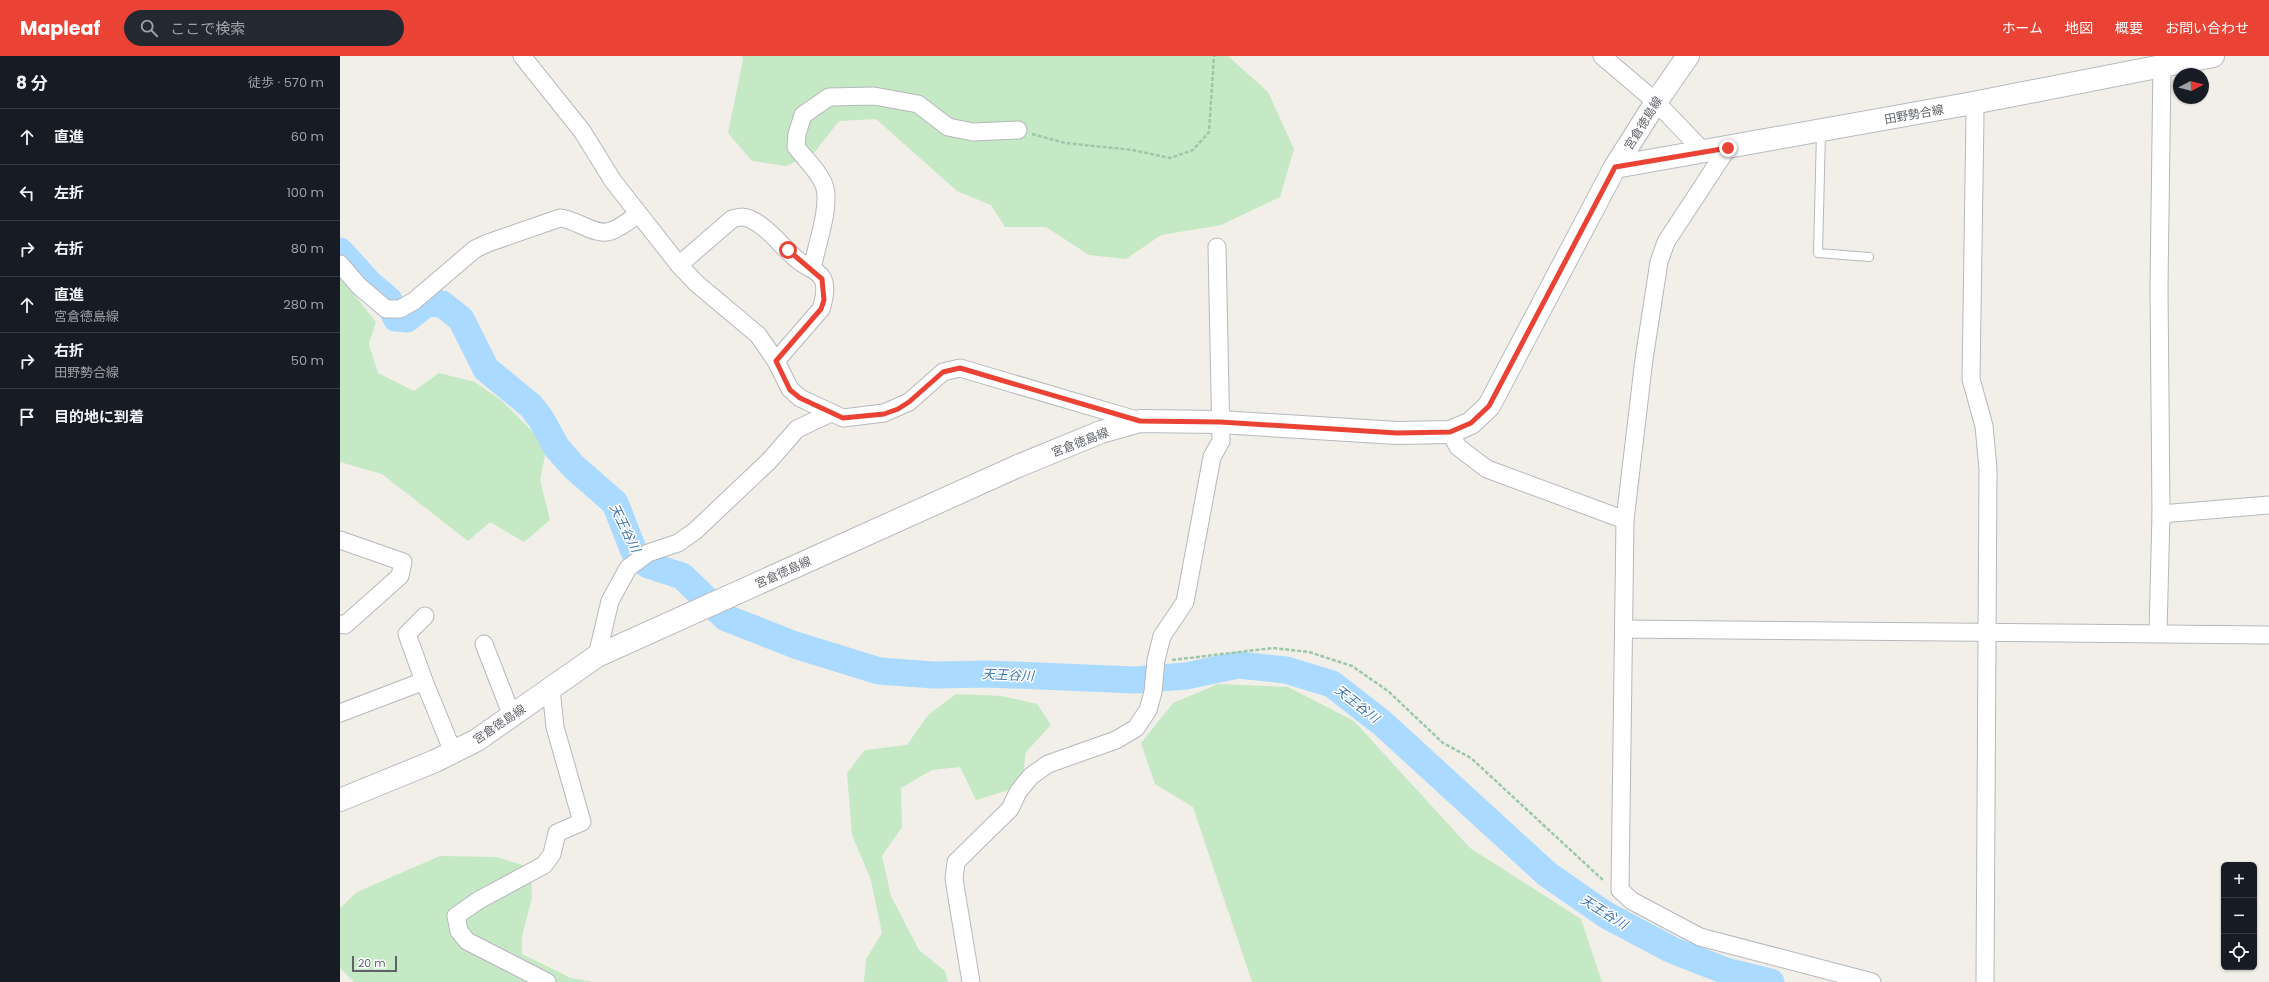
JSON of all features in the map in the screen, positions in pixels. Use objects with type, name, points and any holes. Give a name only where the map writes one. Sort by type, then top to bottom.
[{"type":"main road","name":"宮倉徳島線","points":[[340,800],[453,752],[477,740],[596,656],[1018,466],[1101,432],[1140,421],[1220,422],[1397,433],[1450,432],[1471,423],[1489,406],[1615,167],[1656,102],[1688,56]]},
{"type":"main road","name":"田野勢合線","points":[[1615,167],[1973,104],[2213,56]]},
{"type":"street","points":[[522,56],[582,131],[613,181],[679,265],[696,283],[758,335],[776,361],[790,390],[800,398],[831,414],[843,418],[891,411],[909,402],[943,372],[960,368],[1140,421]]},
{"type":"street","points":[[1602,56],[1656,102],[1704,152]]},
{"type":"street","points":[[2158,632],[2161,514],[2158,288],[2162,65]]},
{"type":"street","points":[[812,269],[826,200],[824,186],[819,176],[796,147],[797,134],[803,115],[829,97],[874,96],[918,104],[948,127],[972,132],[1018,130]]},
{"type":"street","points":[[1973,104],[1975,115],[1971,379],[1984,426],[1988,468],[1985,982]]},
{"type":"street","points":[[1728,148],[1666,242],[1659,262],[1644,359],[1625,520],[1620,890],[1632,901],[1700,937],[1872,982]]},
{"type":"street","points":[[340,264],[359,286],[386,309],[400,309],[414,302],[475,249],[488,243],[560,218],[571,218],[602,232],[611,231],[638,214]]},
{"type":"street","points":[[679,265],[732,219],[742,216],[760,224],[798,261],[812,269],[822,279],[824,287],[824,300],[821,309],[776,361]]},
{"type":"street","points":[[971,982],[954,879],[956,862],[1010,809],[1018,792],[1031,776],[1048,764],[1116,740],[1136,728],[1148,710],[1153,688],[1155,664],[1162,636],[1185,602],[1212,457],[1221,441],[1217,246]]},
{"type":"street","points":[[596,656],[610,601],[628,568],[642,557],[678,543],[695,531],[769,461],[796,429],[831,414]]},
{"type":"street","points":[[1450,432],[1458,447],[1487,469],[1625,520]]},
{"type":"street","points":[[2161,514],[2269,505]]},
{"type":"street","points":[[340,540],[403,562],[400,576],[345,624],[340,624]]},
{"type":"street","points":[[425,616],[407,634],[424,681],[453,752]]},
{"type":"street","points":[[1624,629],[2158,632],[2269,635]]},
{"type":"street","points":[[484,644],[512,716]]},
{"type":"street","points":[[340,713],[424,681]]},
{"type":"street","points":[[547,982],[467,941],[459,931],[456,916],[479,900],[544,866],[552,854],[557,833],[582,822],[555,727],[551,689]]},
{"type":"lane","points":[[1821,131],[1818,253],[1869,257]]},
{"type":"path","points":[[1018,130],[1066,143],[1133,150],[1170,158],[1193,150],[1209,132],[1214,56]]},
{"type":"path","points":[[1155,664],[1175,660],[1273,648],[1309,652],[1352,666],[1388,691],[1443,743],[1471,758],[1610,886],[1620,890]]},
{"type":"green space","points":[[742,56],[1228,56],[1268,92],[1294,149],[1280,197],[1221,225],[1161,235],[1126,259],[1089,255],[1046,227],[1005,227],[991,205],[957,191],[876,119],[839,121],[814,153],[786,166],[752,161],[728,133],[743,60]]},
{"type":"green space","points":[[340,277],[376,322],[369,344],[378,373],[414,391],[439,373],[475,382],[502,401],[547,446],[540,480],[550,520],[524,542],[490,522],[468,541],[382,474],[340,462]]},
{"type":"green space","points":[[1218,684],[1288,687],[1354,721],[1470,848],[1581,919],[1602,982],[1252,982],[1193,807],[1155,784],[1141,743],[1173,703]]},
{"type":"green space","points":[[956,694],[1001,696],[1037,704],[1051,725],[1026,752],[1021,786],[976,800],[960,767],[932,770],[901,788],[902,827],[882,856],[891,896],[919,950],[945,971],[948,982],[864,982],[866,959],[882,933],[871,880],[852,835],[847,773],[865,750],[907,745],[928,715]]},
{"type":"green space","points":[[440,856],[497,857],[531,868],[532,898],[522,936],[522,954],[571,978],[594,982],[354,982],[340,968],[340,908],[357,892]]},
{"type":"waterway","name":"天王谷川","points":[[340,251],[369,283],[389,300],[396,318],[407,319],[427,303],[442,304],[461,319],[486,369],[531,406],[541,419],[557,448],[574,467],[615,503],[635,554],[648,565],[682,576],[726,618],[795,645],[879,671],[934,675],[990,674],[1134,680],[1186,676],[1238,665],[1286,670],[1332,684],[1382,723],[1547,874],[1606,915],[1672,950],[1726,971],[1771,982]]},
{"type":"route","points":[[788,250],[798,261],[818,273],[822,279],[824,287],[824,300],[821,309],[776,361],[790,390],[800,398],[831,414],[843,418],[884,414],[898,409],[909,402],[943,372],[960,368],[1140,421],[1220,422],[1397,433],[1450,432],[1471,423],[1489,406],[1615,167],[1728,148]]}]
